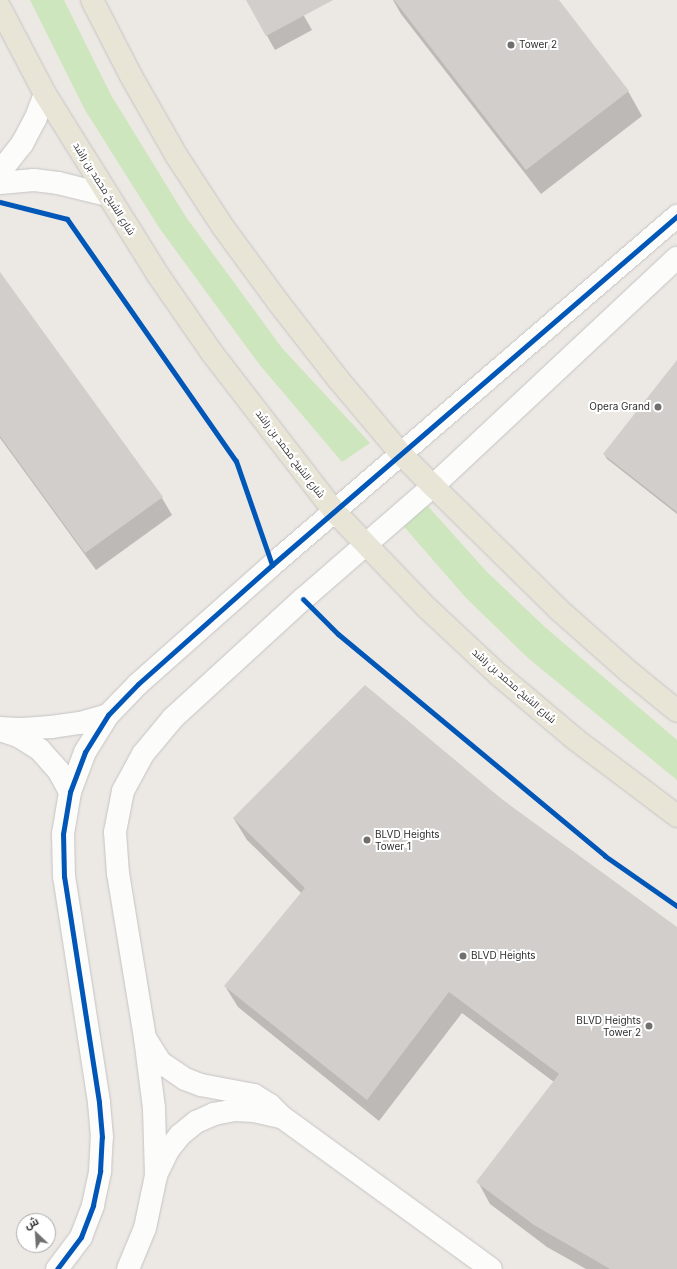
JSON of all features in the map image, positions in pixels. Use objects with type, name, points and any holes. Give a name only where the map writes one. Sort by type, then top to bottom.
[{"type":"main road","points":[[92,0],[131,76],[176,155],[223,227],[278,302],[402,455],[558,609],[628,671],[677,711]]},
{"type":"main road","name":"شارع الشيخ محمد بن راشد","points":[[0,8],[45,94],[158,275],[212,353],[334,512],[426,607],[499,675],[575,739],[677,816]]},
{"type":"street","points":[[0,172],[22,144],[35,120],[45,94]]},
{"type":"street","points":[[0,183],[34,180],[58,182],[107,195]]},
{"type":"street","points":[[57,1269],[81,1237],[93,1204],[100,1171],[102,1137],[98,1095],[64,877],[63,834],[70,792],[85,752],[108,715],[138,684],[334,512],[402,455],[677,216]]},
{"type":"street","points":[[156,1176],[154,1108],[145,1038],[118,874],[115,832],[123,791],[142,754],[173,718],[365,545],[433,486],[677,258]]},
{"type":"street","points":[[0,729],[51,727],[80,723],[108,715]]},
{"type":"street","points":[[0,729],[18,736],[40,750],[58,770],[70,792]]},
{"type":"street","points":[[145,1038],[160,1062],[185,1079],[201,1085],[254,1095],[270,1104],[282,1117],[491,1269]]},
{"type":"street","points":[[128,1269],[145,1228],[156,1176],[168,1150],[180,1135],[196,1122],[214,1114],[234,1110],[254,1111],[282,1117]]},
{"type":"green space","points":[[30,0],[64,0],[111,95],[186,217],[282,348],[370,443],[342,462],[259,364],[160,229],[85,110]]},
{"type":"green space","points":[[425,503],[487,572],[546,628],[677,740],[677,780],[528,658],[466,598],[400,522]]},
{"type":"building","points":[[246,0],[333,0],[266,36]]},
{"type":"building","name":"Tower 2","points":[[394,0],[559,0],[629,91],[526,170]]},
{"type":"building","points":[[0,272],[163,497],[85,553],[0,436]]},
{"type":"building","name":"Opera Grand","points":[[677,360],[677,512],[603,454]]},
{"type":"building","name":"BLVD Heights","points":[[365,685],[503,800],[677,927],[677,1269],[610,1269],[534,1225],[476,1182],[559,1074],[449,992],[367,1100],[224,986],[305,888],[233,818]]},
{"type":"cycle path","points":[[0,202],[67,219],[236,461],[272,565]]},
{"type":"cycle path","points":[[57,1269],[81,1237],[93,1205],[100,1171],[102,1137],[99,1102],[64,877],[63,834],[70,792],[85,752],[108,715],[138,684],[272,565],[677,216]]},
{"type":"cycle path","points":[[303,599],[338,634],[605,856],[677,906]]},
{"type":"place","name":"Tower 2","points":[[511,45]]},
{"type":"place","name":"Opera Grand","points":[[658,407]]},
{"type":"place","name":"BLVD Heights Tower 1","points":[[367,840]]},
{"type":"place","name":"BLVD Heights","points":[[463,956]]},
{"type":"place","name":"BLVD Heights Tower 2","points":[[649,1026]]}]
